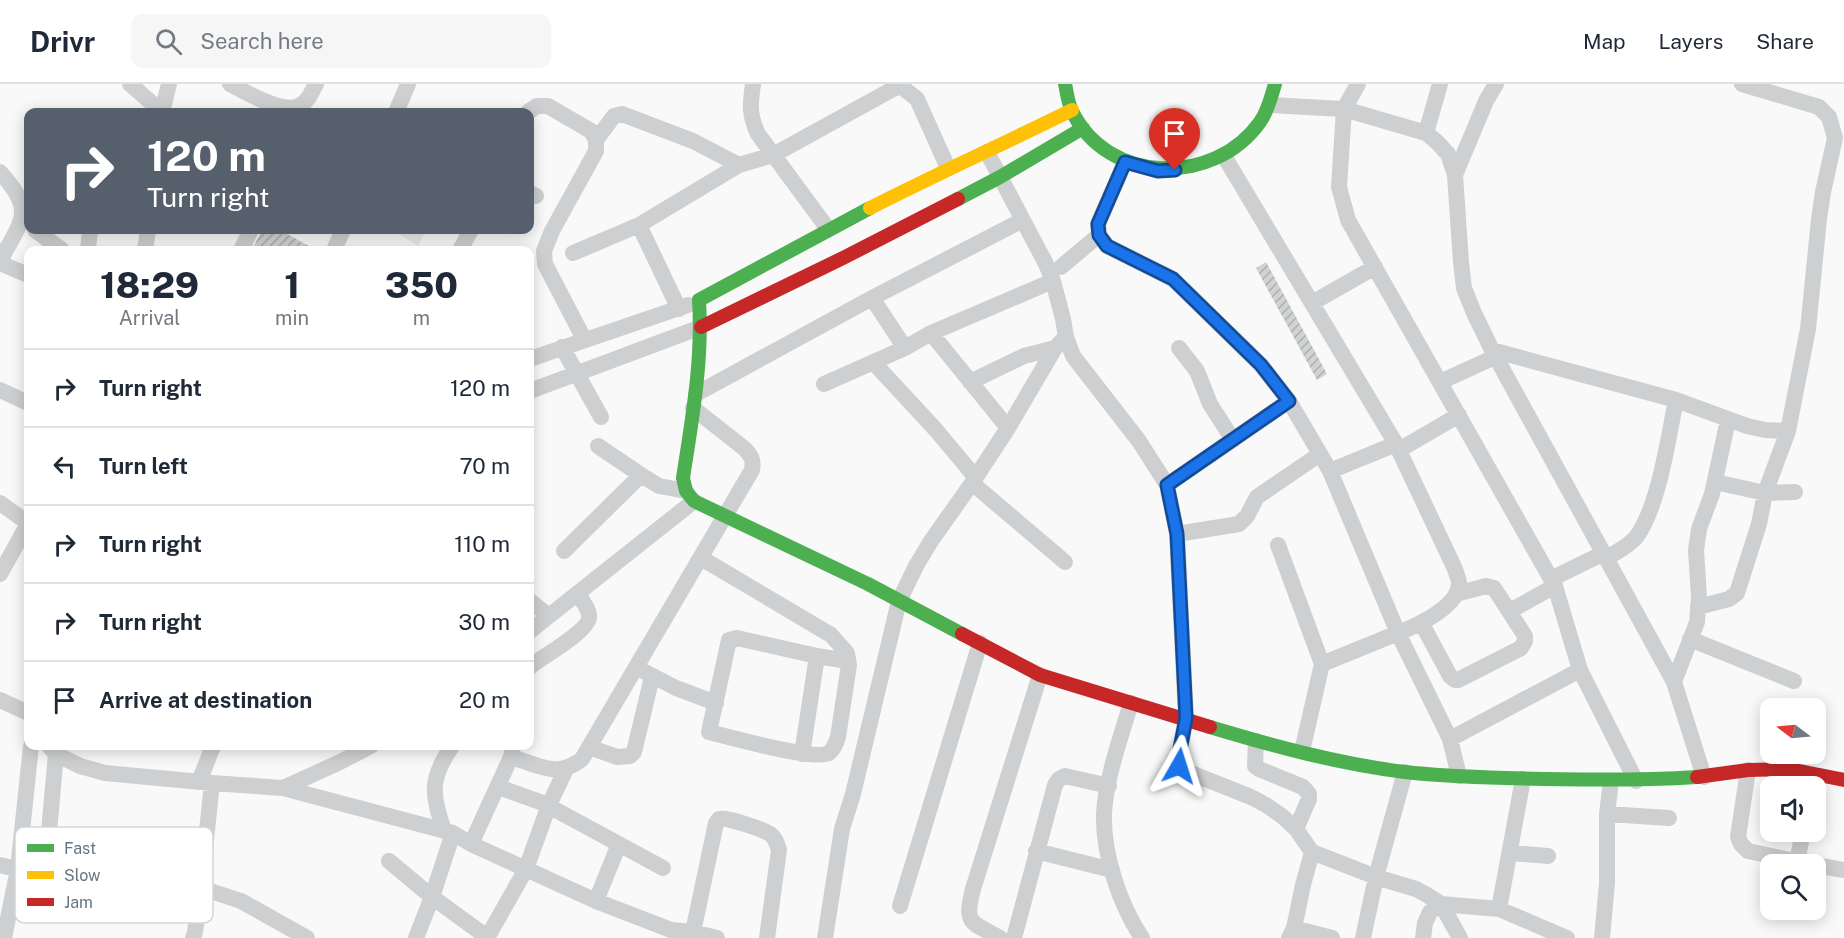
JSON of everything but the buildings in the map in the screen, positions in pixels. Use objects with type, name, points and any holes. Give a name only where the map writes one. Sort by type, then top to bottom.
[{"type":"street","points":[[130,84],[157,108]]},
{"type":"street","points":[[163,108],[169,84]]},
{"type":"street","points":[[230,84],[281,108]]},
{"type":"street","points":[[301,108],[316,84]]},
{"type":"street","points":[[398,108],[408,84]]},
{"type":"street","points":[[752,84],[751,119],[758,134],[828,230]]},
{"type":"street","points":[[1065,84],[1072,110],[1083,128],[1102,147],[1125,162],[1158,171],[1192,169],[1224,156],[1243,143],[1258,125],[1270,105],[1275,84]]},
{"type":"street","points":[[1358,84],[1344,109],[1339,188],[1348,220],[1553,583],[1580,670],[1636,781]]},
{"type":"street","points":[[1426,133],[1440,84]]},
{"type":"street","points":[[1455,175],[1486,101],[1496,84]]},
{"type":"street","points":[[1698,607],[1729,599],[1737,593],[1759,524],[1765,493],[1788,431],[1808,329],[1819,219],[1835,138],[1829,117],[1819,106],[1742,84]]},
{"type":"street","points":[[573,253],[639,225],[739,165],[773,154],[900,85],[917,99],[948,168]]},
{"type":"street","points":[[1270,105],[1344,109],[1426,133],[1448,154],[1455,175],[1464,288],[1474,313],[1674,682],[1704,777]]},
{"type":"street","points":[[534,108],[548,106],[591,131],[596,140],[596,151],[544,250],[534,261]]},
{"type":"street","points":[[534,358],[679,309],[699,300],[948,168],[987,152],[1072,110]]},
{"type":"street","points":[[596,140],[614,117],[622,114],[693,141],[739,165]]},
{"type":"street","points":[[534,390],[701,327],[843,258],[1000,177],[1083,128]]},
{"type":"street","points":[[829,937],[842,829],[856,782],[899,601],[916,566],[974,481],[1060,342],[1063,319],[1057,274],[1023,219],[987,152]]},
{"type":"street","points":[[1224,156],[1398,447],[1455,569],[1459,583],[1452,600],[1422,624],[1322,664]]},
{"type":"street","points":[[1125,162],[1098,224],[1099,235],[1107,246],[1173,279],[1261,365],[1289,401],[1330,471],[1398,633],[1450,739],[1459,776]]},
{"type":"street","points":[[3,182],[20,199],[24,211]]},
{"type":"street","points":[[694,401],[872,298],[1023,219]]},
{"type":"street","points":[[639,225],[679,309]]},
{"type":"street","points":[[24,229],[0,262],[24,273]]},
{"type":"street","points":[[41,234],[57,246]]},
{"type":"street","points":[[824,384],[905,348],[931,333],[1057,274],[1099,235]]},
{"type":"street","points":[[544,250],[545,264],[584,339]]},
{"type":"street","points":[[1312,303],[1375,267]]},
{"type":"street","points":[[872,298],[905,348]]},
{"type":"street","points":[[690,496],[683,472],[694,401],[701,327],[699,300]]},
{"type":"street","points":[[931,333],[1008,428]]},
{"type":"street","points":[[970,381],[1060,342]]},
{"type":"street","points":[[1060,342],[1139,441],[1167,485],[1177,534],[1186,718],[1179,766],[1183,770],[1266,804],[1296,830],[1312,852],[1376,877],[1416,889],[1441,904],[1499,909],[1567,938]]},
{"type":"street","points":[[562,347],[601,417]]},
{"type":"street","points":[[1179,348],[1197,371],[1210,404],[1233,440]]},
{"type":"street","points":[[1440,382],[1494,353],[1676,400],[1728,420],[1765,430],[1788,431]]},
{"type":"street","points":[[873,362],[936,430],[974,481],[1065,562]]},
{"type":"street","points":[[0,390],[24,401]]},
{"type":"street","points":[[1510,611],[1553,583],[1636,538],[1648,516],[1656,490],[1676,400]]},
{"type":"street","points":[[471,844],[512,751],[555,771],[571,768],[582,759],[752,470],[751,456],[745,448],[694,401]]},
{"type":"street","points":[[1167,485],[1289,401]]},
{"type":"street","points":[[1330,471],[1398,447],[1459,415]]},
{"type":"street","points":[[1674,682],[1696,622],[1698,607],[1696,550],[1699,529],[1715,482],[1728,420]]},
{"type":"street","points":[[598,446],[659,486],[690,496],[1040,675],[1256,741],[1356,764],[1405,772],[1459,776],[1636,781],[1704,777],[1748,770],[1789,769],[1804,776]]},
{"type":"street","points":[[1177,534],[1239,524],[1247,516],[1257,497],[1320,454]]},
{"type":"street","points":[[564,551],[641,475]]},
{"type":"street","points":[[1715,482],[1765,493],[1795,492]]},
{"type":"street","points":[[534,628],[690,496]]},
{"type":"street","points":[[0,503],[24,520]]},
{"type":"street","points":[[0,574],[24,530]]},
{"type":"street","points":[[1278,545],[1322,664],[1302,752]]},
{"type":"street","points":[[701,558],[831,635],[847,653],[849,665],[835,746],[829,753],[802,754],[709,732],[729,640],[737,638],[848,661]]},
{"type":"street","points":[[1422,624],[1450,676],[1455,680],[1524,645],[1525,636],[1494,588],[1490,586],[1456,594]]},
{"type":"street","points":[[534,664],[572,637],[588,622],[590,616],[578,593]]},
{"type":"street","points":[[534,604],[549,616]]},
{"type":"street","points":[[1690,639],[1794,681]]},
{"type":"street","points":[[900,906],[980,643]]},
{"type":"street","points":[[802,754],[817,656]]},
{"type":"street","points":[[637,667],[652,677],[716,703]]},
{"type":"street","points":[[1450,739],[1580,670]]},
{"type":"street","points":[[1000,938],[974,923],[968,917],[968,908],[1040,675]]},
{"type":"street","points":[[589,747],[617,757],[630,756],[634,752],[652,677]]},
{"type":"street","points":[[0,700],[24,711]]},
{"type":"street","points":[[1131,703],[1109,786],[1104,813],[1105,843],[1120,893],[1134,927],[1142,938]]},
{"type":"street","points":[[1256,741],[1256,766],[1303,786],[1309,794],[1309,800],[1296,830]]},
{"type":"street","points":[[22,827],[31,750]]},
{"type":"street","points":[[48,827],[52,750],[80,766],[105,773],[283,788],[448,832],[671,934],[693,932],[717,938]]},
{"type":"street","points":[[203,827],[205,783],[212,750]]},
{"type":"street","points":[[283,788],[363,750]]},
{"type":"street","points":[[416,938],[432,897],[448,832],[436,804],[434,787],[440,766],[450,750]]},
{"type":"street","points":[[388,861],[487,937],[526,869],[549,806],[566,768]]},
{"type":"street","points":[[1748,770],[1738,837],[1748,851],[1762,854]]},
{"type":"street","points":[[1363,938],[1376,877],[1405,772]]},
{"type":"street","points":[[1014,938],[1036,851],[1059,779],[1065,776],[1109,786]]},
{"type":"street","points":[[1499,909],[1523,779]]},
{"type":"street","points":[[1826,780],[1844,780]]},
{"type":"street","points":[[1602,938],[1607,883],[1607,814],[1611,781]]},
{"type":"street","points":[[498,787],[549,806],[663,868]]},
{"type":"street","points":[[1607,814],[1669,818]]},
{"type":"street","points":[[693,932],[716,823],[719,819],[728,818],[770,834],[776,840],[779,850],[767,938]]},
{"type":"street","points":[[596,901],[619,844]]},
{"type":"street","points":[[1036,851],[1112,870]]},
{"type":"street","points":[[1312,852],[1292,933],[1332,938]]},
{"type":"street","points":[[1510,853],[1548,856]]},
{"type":"street","points":[[0,865],[15,868]]},
{"type":"street","points":[[1826,867],[1844,870]]},
{"type":"street","points":[[4,938],[15,884]]},
{"type":"street","points":[[213,895],[241,901],[307,938]]},
{"type":"street","points":[[1424,938],[1425,922],[1430,912],[1441,904]]},
{"type":"street","points":[[1441,904],[1460,938]]},
{"type":"street","points":[[193,938],[196,923]]},
{"type":"shaded area","points":[[399,234],[424,234],[418,246]]},
{"type":"traffic: fast","points":[[1065,84],[1072,111],[1088,135],[1110,153],[1135,164],[1162,168],[1190,166],[1216,158],[1240,143],[1263,118],[1275,84]]},
{"type":"traffic: fast","points":[[958,199],[1083,128]]},
{"type":"traffic: fast","points":[[870,208],[699,300],[698,367],[683,478],[686,491],[694,501],[868,584],[962,634]]},
{"type":"traffic: fast","points":[[1210,727],[1331,759],[1380,769],[1418,773],[1468,777],[1578,780],[1697,777]]},
{"type":"traffic: slow","points":[[870,208],[1072,110]]},
{"type":"traffic: jam","points":[[701,327],[958,199]]},
{"type":"traffic: jam","points":[[962,634],[1040,675],[1210,727]]},
{"type":"traffic: jam","points":[[1697,777],[1748,770],[1789,769],[1844,780]]},
{"type":"route","points":[[1175,170],[1158,171],[1125,162],[1098,224],[1099,235],[1107,246],[1173,279],[1261,365],[1289,401],[1167,485],[1177,534],[1186,718],[1179,766]]}]
